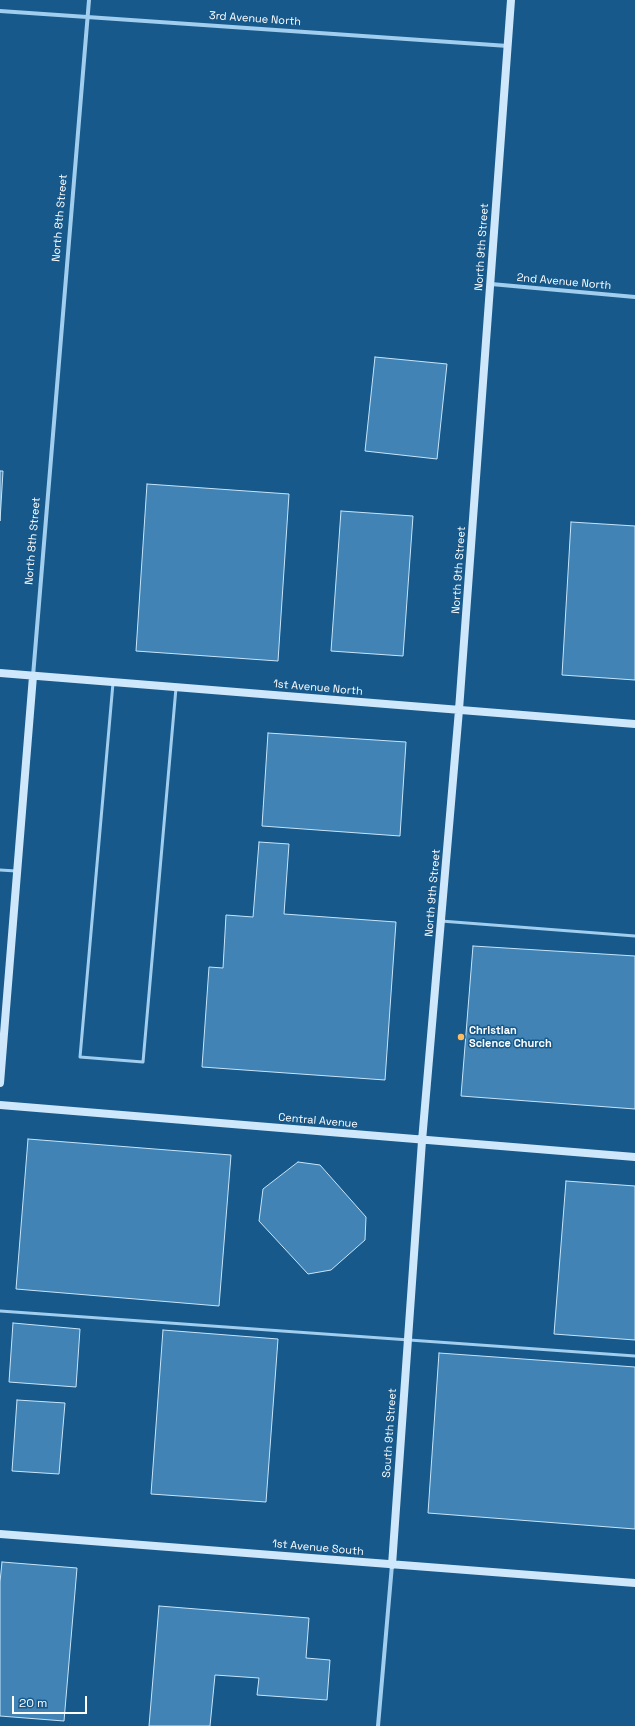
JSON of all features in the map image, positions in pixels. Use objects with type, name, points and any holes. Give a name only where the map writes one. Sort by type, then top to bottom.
[{"type":"main road","name":"North 9th Street","points":[[422,1141],[460,710],[511,0]]},
{"type":"main road","name":"1st Avenue North","points":[[0,673],[635,724]]},
{"type":"main road","name":"North 8th Street","points":[[0,1083],[33,676]]},
{"type":"main road","name":"Central Avenue","points":[[0,1105],[422,1141],[635,1157]]},
{"type":"main road","name":"South 9th Street","points":[[392,1565],[422,1141]]},
{"type":"main road","name":"1st Avenue South","points":[[0,1534],[635,1583]]},
{"type":"street","name":"North 8th Street","points":[[33,676],[89,0]]},
{"type":"street","name":"3rd Avenue North","points":[[0,11],[508,46]]},
{"type":"street","name":"2nd Avenue North","points":[[490,284],[635,297]]},
{"type":"street","name":"South 9th Street","points":[[378,1726],[392,1565]]},
{"type":"lane","points":[[113,682],[80,1057],[143,1062],[176,687]]},
{"type":"lane","points":[[0,870],[17,871]]},
{"type":"lane","points":[[441,921],[635,936]]},
{"type":"lane","points":[[0,1311],[635,1356]]},
{"type":"building","points":[[375,357],[447,364],[437,459],[365,451]]},
{"type":"building","points":[[0,471],[3,471],[0,521]]},
{"type":"building","points":[[147,484],[289,494],[278,661],[136,651]]},
{"type":"building","points":[[341,511],[413,516],[403,656],[331,651]]},
{"type":"building","points":[[571,522],[635,526],[635,680],[562,675]]},
{"type":"building","points":[[268,733],[406,742],[400,836],[262,826]]},
{"type":"building","points":[[259,842],[289,844],[284,914],[396,922],[385,1080],[202,1067],[209,967],[223,968],[226,915],[253,917]]},
{"type":"building","points":[[473,946],[635,956],[635,1109],[461,1096]]},
{"type":"building","points":[[28,1139],[231,1155],[219,1306],[16,1289]]},
{"type":"building","points":[[298,1162],[320,1165],[366,1217],[365,1240],[331,1270],[308,1274],[259,1221],[263,1189]]},
{"type":"building","points":[[566,1181],[635,1186],[635,1340],[554,1334]]},
{"type":"building","points":[[13,1323],[80,1329],[76,1387],[9,1382]]},
{"type":"building","points":[[163,1330],[278,1339],[266,1502],[151,1494]]},
{"type":"building","points":[[439,1353],[635,1367],[635,1529],[428,1513]]},
{"type":"building","points":[[17,1400],[65,1403],[59,1474],[12,1471]]},
{"type":"building","points":[[2,1562],[77,1568],[64,1721],[0,1716],[0,1582]]},
{"type":"building","points":[[159,1606],[309,1618],[306,1658],[330,1660],[327,1700],[257,1695],[259,1678],[215,1675],[210,1726],[149,1726]]},
{"type":"place","name":"Christian Science Church","points":[[461,1037]]}]
